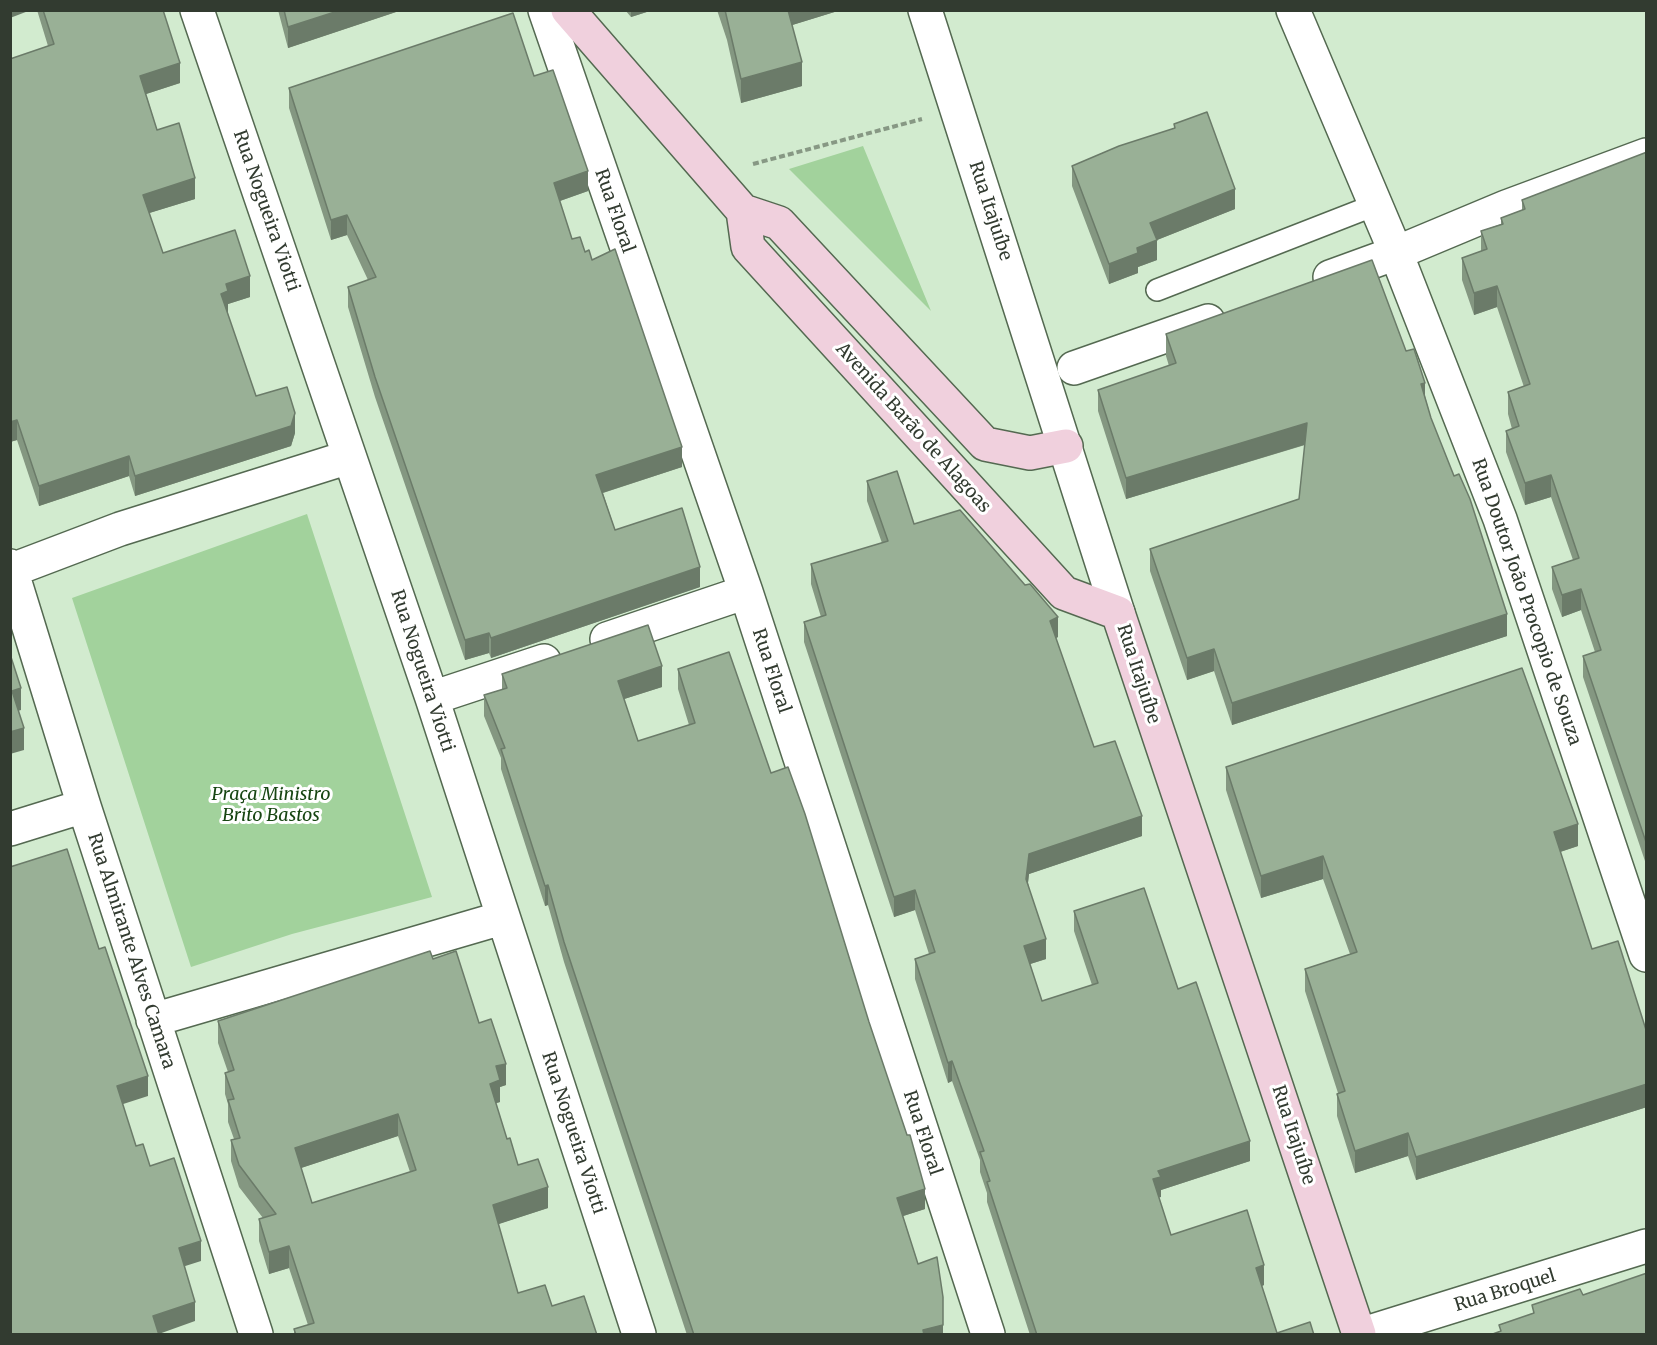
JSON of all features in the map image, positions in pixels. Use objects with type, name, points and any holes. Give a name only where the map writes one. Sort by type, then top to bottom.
[{"type":"main road","points":[[568,10],[742,211],[779,223],[985,444],[1030,453],[1066,446]]},
{"type":"main road","name":"Avenida Barão de Alagoas","points":[[742,211],[748,247],[1064,593],[1118,613]]},
{"type":"main road","name":"Rua Itajuíbe","points":[[1118,613],[1361,1335]]},
{"type":"street","name":"Rua Nogueira Viotti","points":[[197,10],[432,699],[639,1335]]},
{"type":"street","name":"Rua Floral","points":[[545,10],[746,592],[988,1335]]},
{"type":"street","name":"Rua Itajuíbe","points":[[925,10],[1118,613]]},
{"type":"street","name":"Rua Doutor João Procopio de Souza","points":[[1293,10],[1396,253],[1500,519],[1647,955]]},
{"type":"street","points":[[1302,287],[1396,253],[1506,207],[1647,155]]},
{"type":"street","points":[[1074,368],[1239,310]]},
{"type":"street","points":[[11,568],[120,529],[349,457]]},
{"type":"street","name":"Rua Almirante Alves Camara","points":[[11,568],[84,806],[256,1335]]},
{"type":"street","points":[[432,699],[746,592]]},
{"type":"street","points":[[10,829],[84,806]]},
{"type":"street","points":[[153,1020],[502,918]]},
{"type":"street","name":"Rua Broquel","points":[[1361,1335],[1647,1246]]},
{"type":"lane","points":[[1157,290],[1375,205]]},
{"type":"path","points":[[753,164],[922,119]]},
{"type":"green space","points":[[863,146],[931,311],[789,169]]},
{"type":"green space","name":"Praça Ministro Brito Bastos","points":[[307,514],[432,897],[292,934],[191,967],[72,598]]},
{"type":"building","points":[[43,10],[163,10],[180,63],[140,76],[157,130],[179,123],[195,178],[143,195],[163,253],[235,230],[250,276],[226,284],[228,291],[221,294],[256,396],[287,387],[295,413],[291,426],[135,476],[129,456],[39,486],[17,420],[10,422],[10,59],[54,44]]},
{"type":"building","points":[[284,10],[341,10],[288,27]]},
{"type":"building","points":[[725,10],[788,10],[802,62],[741,79]]},
{"type":"building","points":[[513,13],[534,76],[553,70],[588,171],[554,183],[572,239],[580,237],[585,252],[589,250],[592,260],[615,249],[682,447],[596,475],[615,530],[682,508],[700,567],[491,638],[489,633],[465,640],[375,377],[348,287],[376,277],[347,215],[331,220],[289,88]]},
{"type":"building","points":[[1207,112],[1235,189],[1150,223],[1157,240],[1137,248],[1138,253],[1109,264],[1072,166],[1119,146],[1175,128],[1174,124]]},
{"type":"building","points":[[1647,152],[1647,845],[1583,656],[1601,650],[1581,589],[1562,595],[1552,567],[1579,558],[1551,475],[1525,483],[1506,431],[1519,426],[1508,392],[1530,384],[1497,286],[1474,293],[1462,258],[1487,249],[1481,231],[1503,224],[1501,218],[1525,209],[1522,200]]},
{"type":"building","points":[[1372,260],[1406,351],[1414,349],[1425,383],[1421,384],[1431,418],[1454,476],[1459,474],[1470,499],[1507,614],[1232,703],[1214,649],[1187,658],[1150,549],[1299,499],[1307,423],[1126,478],[1098,390],[1176,363],[1166,334]]},
{"type":"building","points":[[897,471],[914,524],[960,510],[1025,585],[1030,584],[1058,617],[1050,621],[1094,747],[1115,741],[1142,816],[1029,854],[1026,879],[1046,939],[1024,946],[1042,1001],[1098,983],[1074,911],[1144,888],[1178,989],[1196,982],[1250,1141],[1158,1171],[1161,1177],[1153,1179],[1171,1235],[1247,1210],[1264,1265],[1256,1268],[1277,1333],[1310,1322],[1314,1335],[1037,1335],[987,1182],[990,1181],[980,1152],[984,1151],[952,1061],[948,1063],[915,959],[935,952],[915,890],[894,897],[804,622],[826,615],[811,564],[888,541],[867,481]]},
{"type":"building","points":[[648,625],[662,666],[618,681],[638,741],[695,723],[678,669],[729,652],[771,773],[788,767],[805,814],[869,1022],[907,1135],[910,1135],[925,1189],[897,1198],[918,1264],[937,1257],[943,1297],[943,1325],[923,1330],[924,1335],[694,1335],[564,942],[548,885],[545,886],[501,749],[505,748],[484,695],[507,688],[502,674]]},
{"type":"building","points":[[10,654],[21,688],[12,691],[24,728],[10,732]]},
{"type":"building","points":[[1522,668],[1578,824],[1554,832],[1592,949],[1618,941],[1647,1033],[1647,1084],[1416,1157],[1408,1133],[1355,1151],[1337,1094],[1345,1091],[1305,969],[1357,952],[1323,856],[1261,876],[1226,767]]},
{"type":"building","points":[[67,849],[99,949],[105,947],[148,1076],[117,1086],[136,1146],[143,1144],[150,1166],[174,1158],[201,1241],[179,1248],[195,1302],[153,1316],[159,1335],[10,1335],[10,867]]},
{"type":"building","points":[[430,951],[433,959],[456,951],[479,1023],[491,1019],[506,1064],[496,1066],[500,1080],[490,1084],[507,1139],[510,1138],[518,1165],[538,1159],[548,1187],[493,1205],[518,1293],[545,1285],[552,1306],[584,1296],[597,1335],[296,1335],[294,1329],[314,1323],[289,1246],[269,1252],[259,1219],[276,1214],[239,1165],[231,1140],[240,1138],[228,1100],[234,1099],[225,1073],[234,1070],[218,1021]],"holes":[[[398,1114],[416,1170],[312,1203],[295,1148]]]},
{"type":"building","points":[[1647,1273],[1647,1335],[1490,1335],[1501,1331],[1499,1325],[1534,1313],[1532,1305],[1580,1289],[1583,1295]]}]
